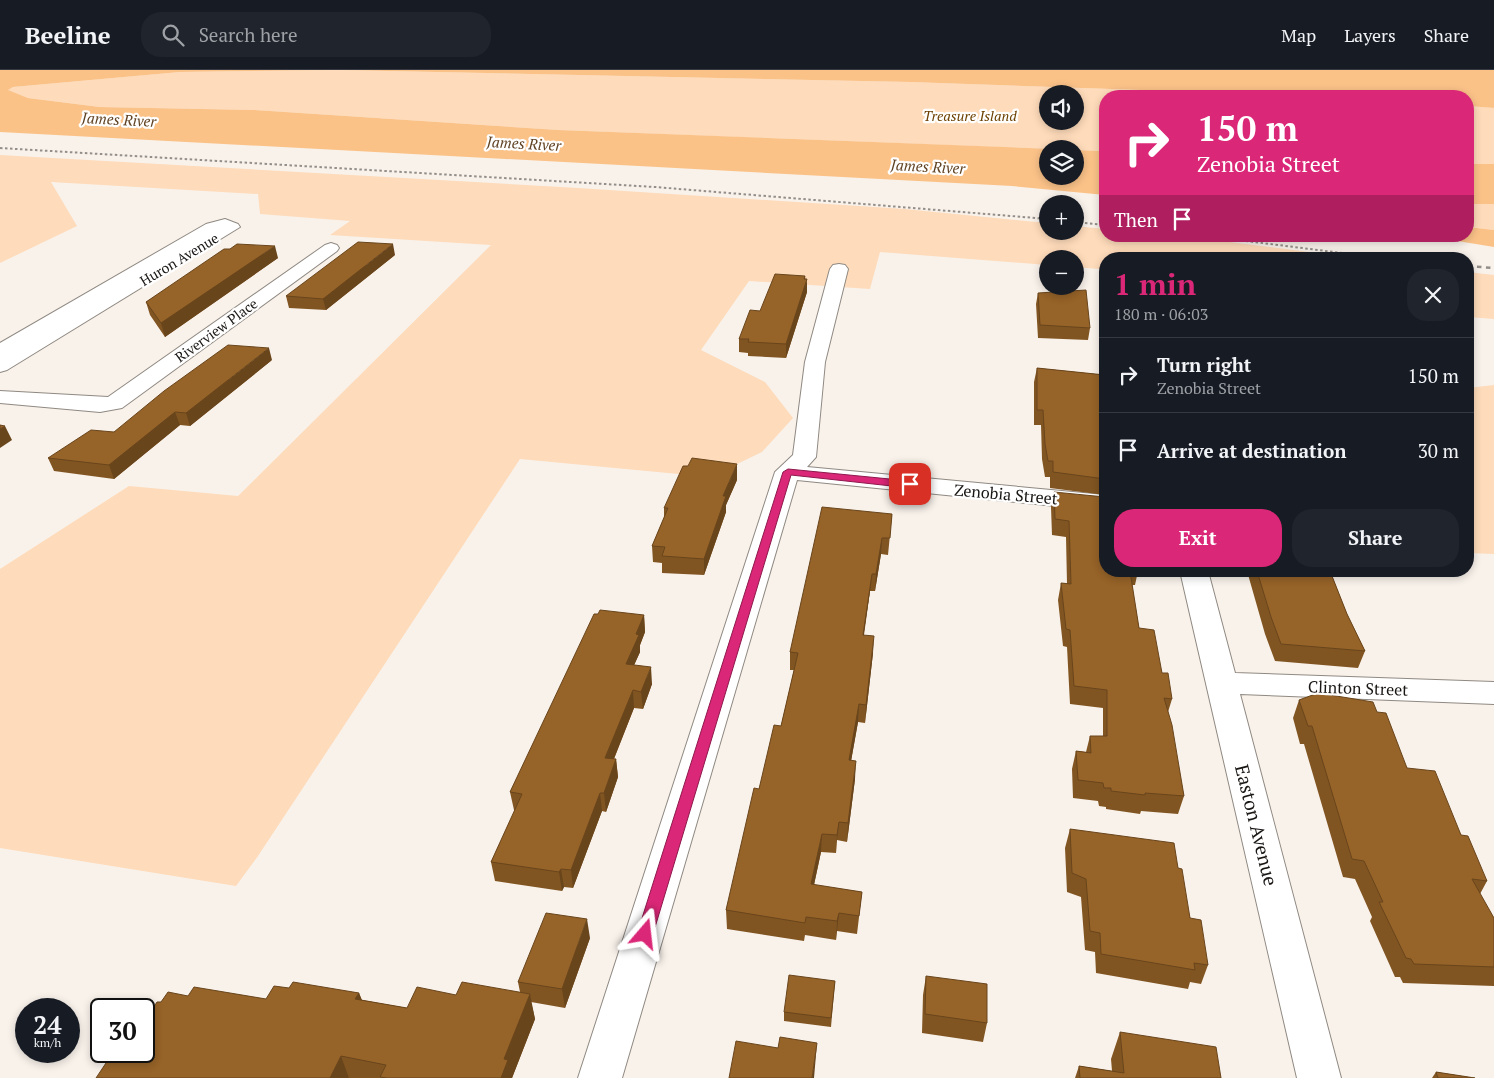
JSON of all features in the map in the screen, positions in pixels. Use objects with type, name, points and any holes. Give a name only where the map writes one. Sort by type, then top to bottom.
[{"type":"street","name":"Huron Avenue","points":[[0,351],[212,227],[225,224],[232,227],[0,366]]},
{"type":"street","name":"Riverview Place","points":[[0,397],[100,405],[114,403],[331,248]]},
{"type":"street","points":[[600,1078],[788,472],[804,457],[815,362],[839,269]]},
{"type":"street","name":"Zenobia Street","points":[[788,472],[1099,502]]},
{"type":"street","name":"Easton Avenue","points":[[1196,577],[1318,1078]]},
{"type":"street","name":"Clinton Street","points":[[1222,683],[1494,693]]},
{"type":"green space","name":"Treasure Island","points":[[337,70],[1039,86],[1039,130],[1084,130],[1084,88],[1143,90],[1099,90],[1099,151],[1084,150],[1084,140],[1039,140],[1039,148],[559,130],[255,110],[100,107],[28,98],[7,90],[13,87],[180,72]]},
{"type":"green space","points":[[1474,106],[1494,108],[1494,164],[1474,164]]},
{"type":"green space","points":[[0,155],[905,209],[1039,222],[1039,240],[1084,240],[1084,227],[1099,228],[1099,242],[1229,242],[1309,252],[1099,252],[1099,269],[1084,268],[1084,250],[1039,250],[1039,264],[880,252],[870,289],[749,281],[701,350],[765,382],[793,418],[762,452],[710,477],[520,459],[258,856],[236,886],[0,848],[0,569],[129,486],[238,496],[491,245],[330,235],[350,221],[260,214],[258,194],[51,182],[77,226],[0,263]]},
{"type":"green space","points":[[1474,204],[1494,204],[1494,230],[1474,228]]},
{"type":"green space","points":[[1474,273],[1494,275],[1494,319],[1474,317]]},
{"type":"green space","points":[[1494,385],[1494,554],[1474,553],[1474,387]]},
{"type":"water","name":"James River","points":[[0,70],[337,70],[180,72],[13,87],[8,90],[28,98],[100,107],[255,110],[559,130],[1039,148],[1039,185],[1084,185],[1084,150],[1099,151],[1099,194],[1012,186],[0,132]]},
{"type":"water","points":[[337,70],[1494,70],[1494,108],[1474,106],[1474,90],[1143,90],[1084,88],[1084,85],[1039,86]]},
{"type":"water","points":[[1474,164],[1494,164],[1494,204],[1474,204]]},
{"type":"water","points":[[1474,228],[1494,230],[1494,247],[1464,242],[1474,242]]},
{"type":"building","points":[[358,242],[393,244],[323,299],[286,296]]},
{"type":"building","points":[[237,244],[275,246],[161,323],[146,302],[224,249],[230,249]]},
{"type":"building","points":[[775,274],[805,276],[804,279],[807,279],[786,344],[748,342],[749,339],[739,339],[750,310],[760,311]]},
{"type":"building","points":[[1084,290],[1086,290],[1090,328],[1040,325],[1038,293],[1039,295],[1084,295]]},
{"type":"building","points":[[228,345],[269,348],[186,413],[175,412],[109,465],[48,458],[91,430],[114,432],[164,391]]},
{"type":"building","points":[[1037,368],[1099,374],[1099,478],[1053,472],[1053,461],[1048,461],[1045,444],[1043,410],[1037,410]]},
{"type":"building","points":[[692,458],[737,464],[723,496],[726,496],[704,559],[662,556],[665,547],[652,546],[668,508],[664,508],[683,466],[688,466]]},
{"type":"building","points":[[1054,492],[1099,496],[1099,577],[1131,577],[1139,628],[1154,630],[1162,673],[1168,673],[1172,699],[1164,698],[1172,725],[1184,796],[1145,793],[1145,795],[1111,791],[1111,788],[1104,788],[1103,783],[1078,780],[1076,751],[1091,753],[1090,736],[1107,736],[1107,690],[1074,686],[1070,630],[1066,629],[1061,583],[1071,584],[1069,521],[1055,519]]},
{"type":"building","points":[[822,507],[892,514],[890,538],[882,538],[876,574],[872,574],[863,635],[874,636],[866,705],[859,704],[849,760],[856,761],[848,823],[839,822],[837,835],[822,834],[811,884],[862,892],[859,916],[839,913],[837,921],[806,917],[805,923],[726,910],[754,788],[759,789],[774,725],[781,726],[798,653],[790,652]]},
{"type":"building","points":[[1259,577],[1332,577],[1347,614],[1365,651],[1281,644]]},
{"type":"building","points":[[600,610],[644,615],[636,634],[639,635],[626,664],[651,667],[641,692],[633,690],[605,758],[616,759],[604,793],[600,793],[571,870],[561,869],[559,872],[491,862],[522,794],[510,792],[594,614],[598,614]]},
{"type":"building","points":[[1318,693],[1373,702],[1377,712],[1386,713],[1407,768],[1435,771],[1461,835],[1468,836],[1487,881],[1472,879],[1494,918],[1494,967],[1414,964],[1411,959],[1406,958],[1379,902],[1383,902],[1364,861],[1352,859],[1312,726],[1308,726],[1299,700]]},
{"type":"building","points":[[1070,829],[1174,843],[1178,868],[1182,869],[1190,918],[1201,920],[1208,965],[1194,963],[1195,970],[1101,954],[1100,933],[1090,931],[1086,879],[1072,873]]},
{"type":"building","points":[[546,913],[587,919],[562,989],[518,982]]},
{"type":"building","points":[[789,975],[835,981],[831,1018],[784,1012]]},
{"type":"building","points":[[926,976],[987,984],[987,1023],[925,1014]]},
{"type":"building","points":[[293,982],[359,993],[355,999],[407,1008],[417,987],[456,995],[462,982],[530,994],[504,1059],[508,1060],[501,1078],[387,1078],[380,1077],[386,1065],[341,1056],[330,1078],[96,1078],[106,1063],[155,1063],[155,1005],[157,1002],[161,1002],[168,992],[188,996],[194,987],[266,999],[274,986],[289,988]]},
{"type":"building","points":[[1120,1032],[1216,1047],[1221,1078],[1080,1078],[1079,1066],[1124,1073]]},
{"type":"building","points":[[780,1037],[817,1043],[812,1078],[729,1078],[736,1041],[778,1048]]},
{"type":"building","points":[[1436,1072],[1475,1078],[1438,1078]]},
{"type":"railway","points":[[0,148],[655,187],[1039,218]]},
{"type":"railway","points":[[1084,223],[1099,224]]},
{"type":"railway","points":[[1254,242],[1334,252]]},
{"type":"railway","points":[[1474,266],[1494,268]]},
{"type":"route","points":[[645,934],[788,472],[910,484]]}]
